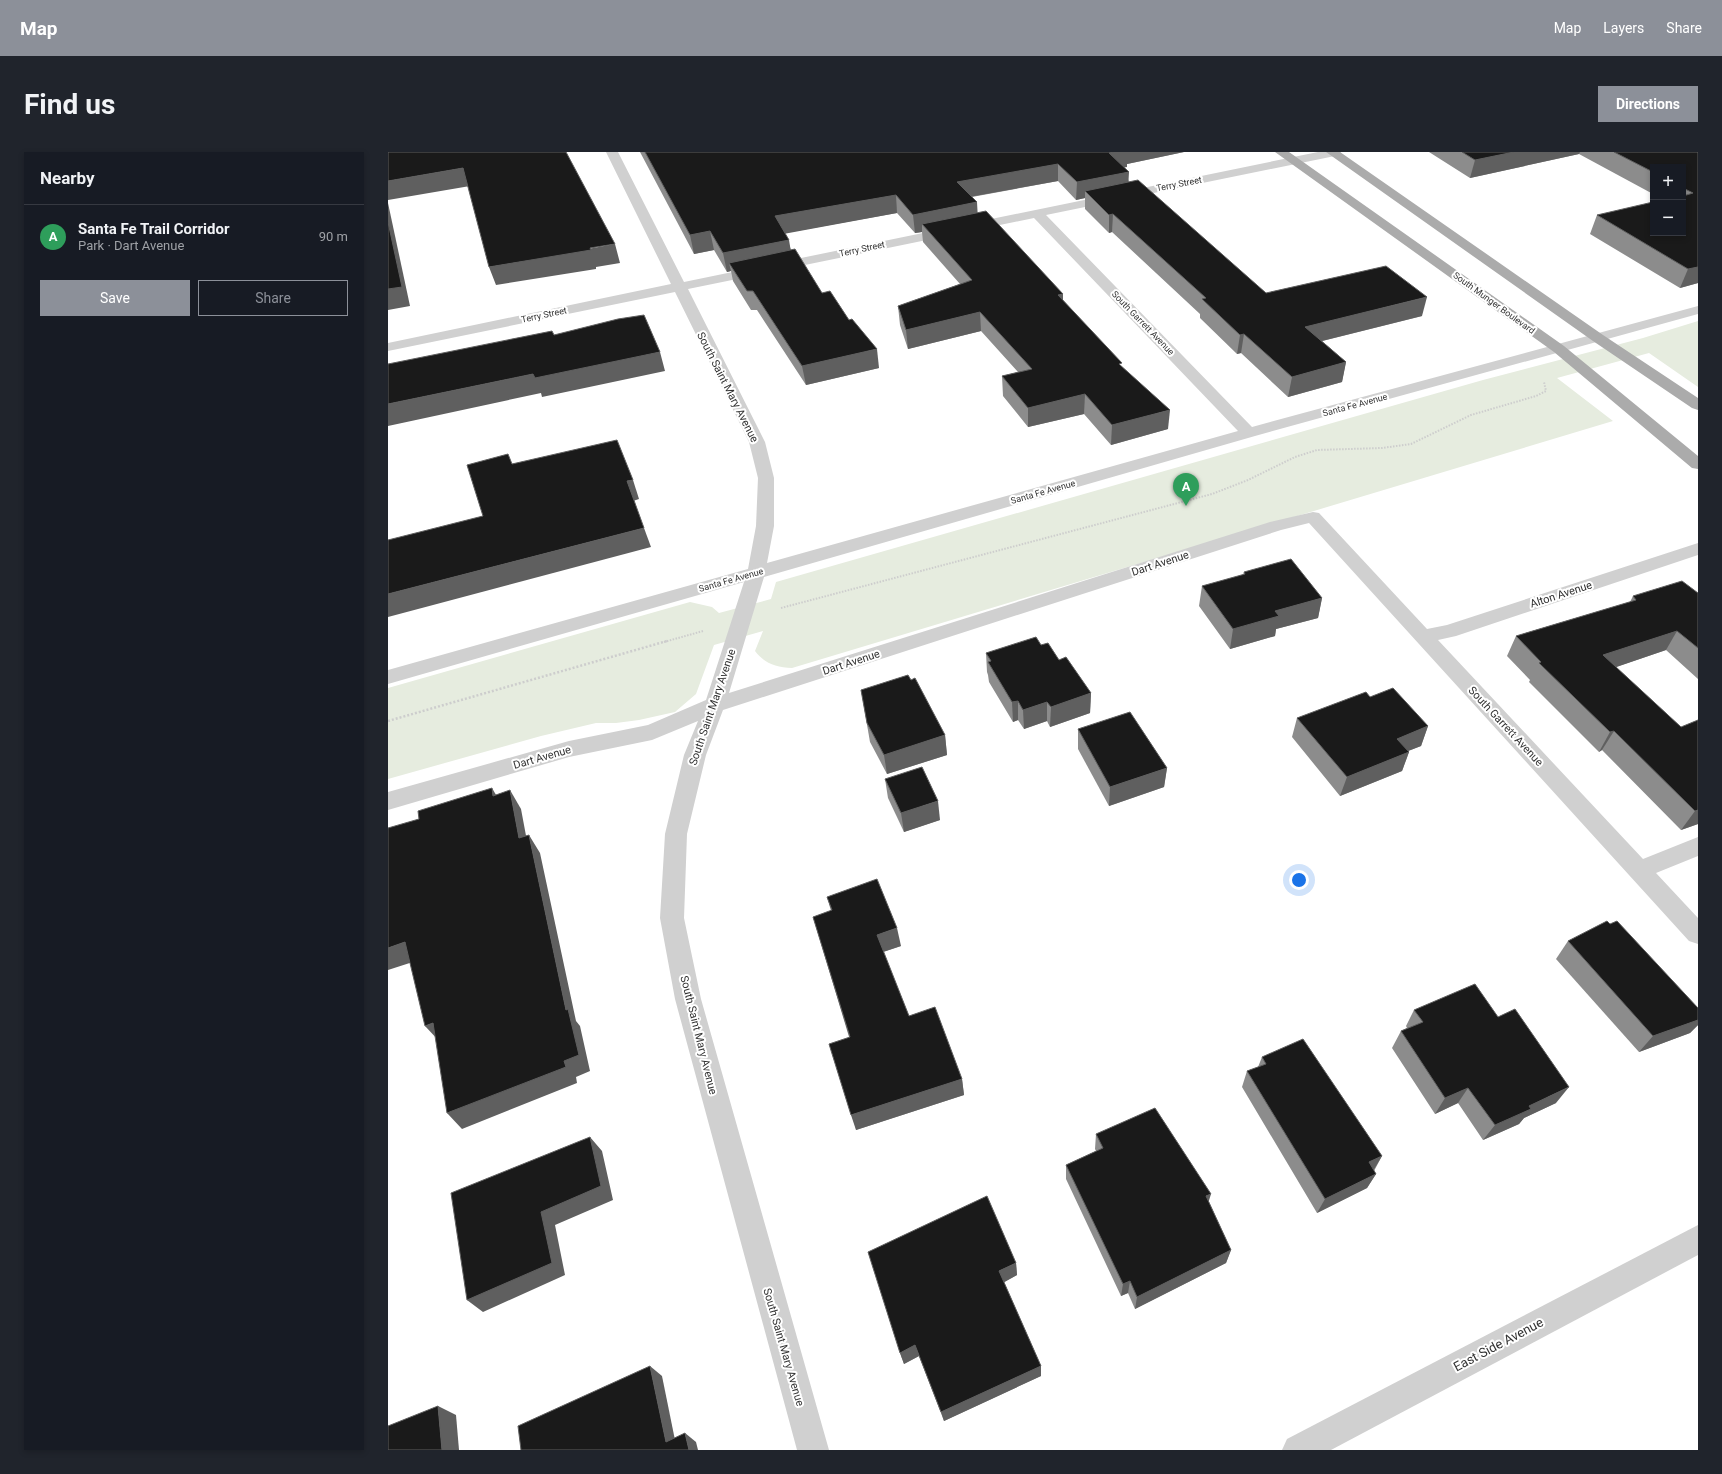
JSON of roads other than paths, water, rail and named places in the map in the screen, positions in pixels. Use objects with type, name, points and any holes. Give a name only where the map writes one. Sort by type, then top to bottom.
[{"type":"main road","name":"South Munger Boulevard","points":[[1282,152],[1559,349],[1698,464]]},
{"type":"main road","points":[[1333,152],[1598,338],[1698,405]]},
{"type":"street","name":"South Saint Mary Avenue","points":[[612,152],[678,287],[757,442],[766,478],[765,526],[756,572],[714,705],[695,755],[676,834],[672,918],[688,999],[813,1450]]},
{"type":"street","name":"Terry Street","points":[[388,347],[1333,152]]},
{"type":"street","name":"South Garrett Avenue","points":[[1036,213],[1249,434]]},
{"type":"street","name":"Santa Fe Avenue","points":[[388,676],[1249,434],[1698,310]]},
{"type":"street","name":"South Garrett Avenue","points":[[1313,517],[1698,934]]},
{"type":"street","name":"Dart Avenue","points":[[388,801],[569,749],[652,732],[714,705],[1276,526],[1313,517]]},
{"type":"street","name":"Alton Avenue","points":[[1423,636],[1449,631],[1694,554]]},
{"type":"street","points":[[1640,870],[1698,846]]},
{"type":"street","name":"East Side Avenue","points":[[1298,1450],[1698,1239]]},
{"type":"place","name":"Santa Fe Trail Corridor","points":[[1186,506]]}]
